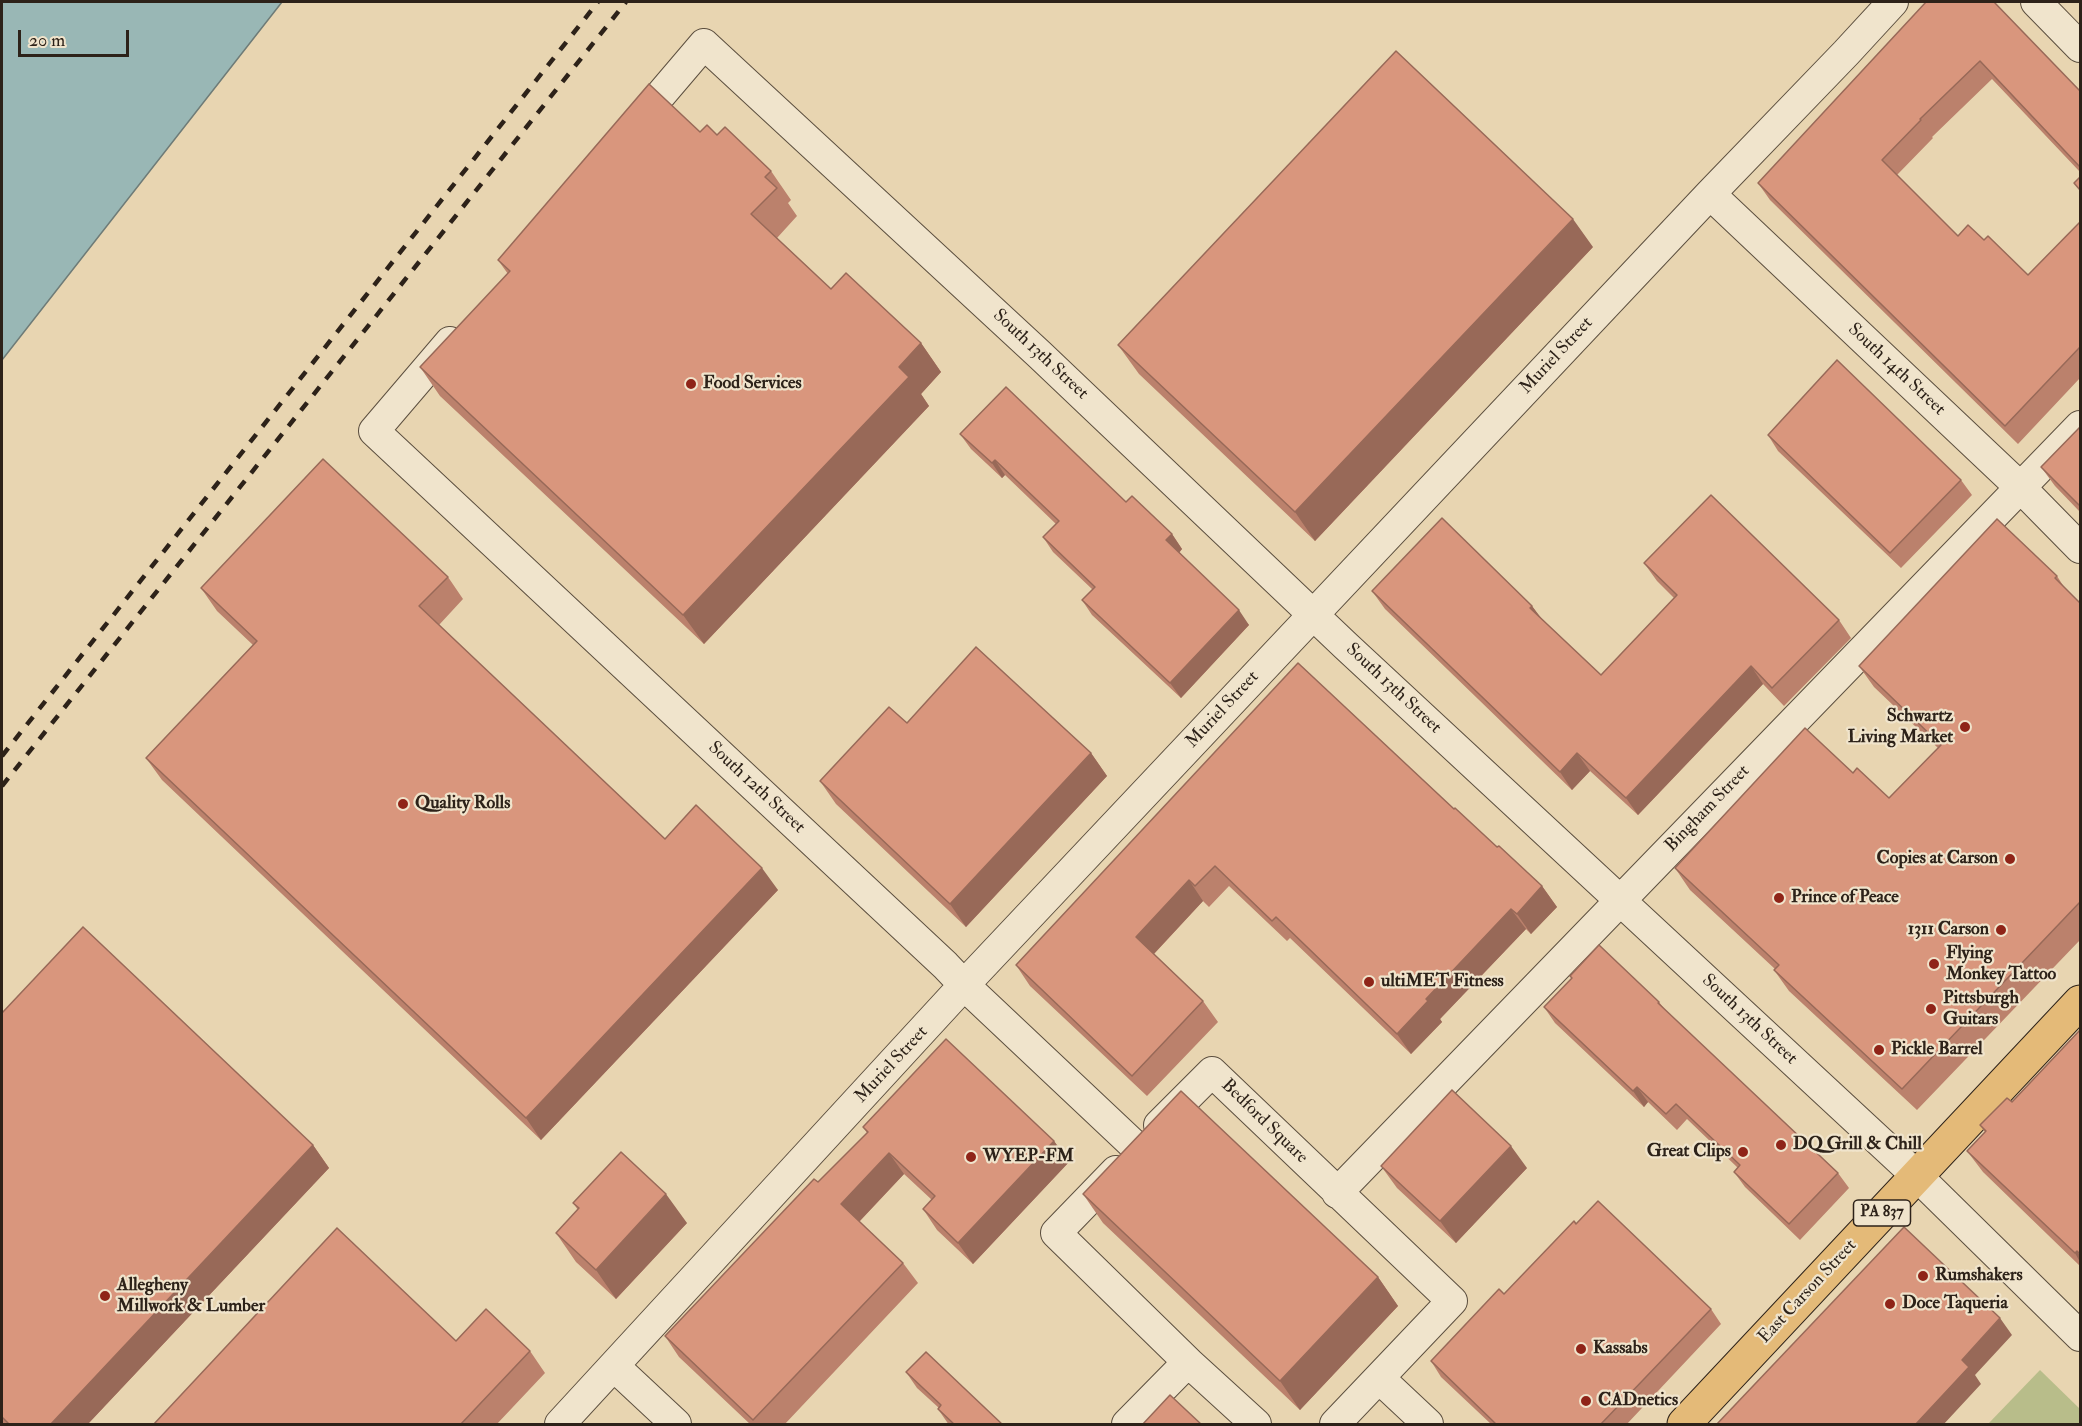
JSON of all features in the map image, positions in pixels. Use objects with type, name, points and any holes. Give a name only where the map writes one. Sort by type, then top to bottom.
[{"type":"main road","name":"East Carson Street","points":[[1683,1425],[2080,1002]]},
{"type":"street","name":"Muriel Street","points":[[561,1425],[964,984],[1893,2]]},
{"type":"street","points":[[2036,2],[2080,47]]},
{"type":"street","name":"South 13th Street","points":[[620,143],[704,44],[1040,355],[1313,615],[1917,1176],[2080,1336]]},
{"type":"street","name":"South 14th Street","points":[[1710,194],[2021,488],[2080,548]]},
{"type":"street","name":"South 12th Street","points":[[466,323],[374,431],[937,957],[1137,1148]]},
{"type":"street","name":"Bingham Street","points":[[1337,1193],[2080,426]]},
{"type":"street","name":"Bedford Square","points":[[1256,1425],[1056,1233],[1212,1071],[1452,1301],[1335,1425]]},
{"type":"street","points":[[1127,1425],[1188,1362]]},
{"type":"street","points":[[615,1367],[676,1425]]},
{"type":"street","points":[[1378,1378],[1428,1425]]},
{"type":"green space","points":[[2040,1370],[2080,1409],[2080,1424],[1988,1424]]},
{"type":"water","points":[[2,2],[282,2],[2,360]]},
{"type":"building","points":[[1926,2],[1994,2],[2080,91],[2080,167],[1980,61],[1920,119],[1882,160],[1958,236],[1968,225],[1984,240],[1988,236],[2028,275],[2080,222],[2080,347],[2005,426],[1758,183]]},
{"type":"building","points":[[1396,51],[1573,219],[1295,512],[1118,345]]},
{"type":"building","name":"Food Services","points":[[649,84],[700,132],[707,125],[717,135],[725,127],[771,171],[765,177],[777,188],[751,214],[831,289],[846,273],[921,343],[899,367],[909,377],[683,615],[420,367],[510,271],[498,260]]},
{"type":"building","points":[[2080,177],[2080,190],[2074,183]]},
{"type":"building","points":[[1837,360],[1961,480],[1890,553],[1768,435]]},
{"type":"building","points":[[1006,387],[1126,502],[1132,496],[1172,534],[1166,540],[1239,610],[1170,683],[1082,600],[1095,587],[1043,537],[1059,521],[995,460],[992,463],[960,434]]},
{"type":"building","points":[[2080,427],[2080,506],[2041,467]]},
{"type":"building","name":"Quality Rolls","points":[[323,459],[448,577],[419,606],[665,839],[696,805],[762,868],[526,1118],[146,758],[257,641],[201,588]]},
{"type":"building","points":[[1711,495],[1839,620],[1772,688],[1751,666],[1626,798],[1577,753],[1560,772],[1372,591],[1442,518],[1532,606],[1530,608],[1601,675],[1677,595],[1644,563]]},
{"type":"building","points":[[1997,519],[2057,576],[2055,578],[2080,603],[2080,902],[1902,1089],[1774,970],[1779,965],[1675,868],[1805,728],[1853,773],[1857,768],[1889,798],[1941,745],[1859,666]]},
{"type":"building","points":[[976,647],[1091,753],[950,904],[820,781],[889,707],[907,723]]},
{"type":"building","points":[[1298,663],[1454,809],[1542,886],[1517,914],[1511,909],[1426,999],[1428,1001],[1397,1034],[1276,917],[1272,921],[1215,866],[1195,886],[1189,880],[1136,937],[1203,1001],[1132,1076],[1016,965]]},
{"type":"building","name":"Allegheny Millwork & Lumber","points":[[83,927],[313,1145],[50,1425],[10,1425],[2,1417],[2,1013]]},
{"type":"building","points":[[1599,945],[1838,1173],[1789,1224],[1734,1172],[1740,1165],[1676,1104],[1666,1114],[1637,1087],[1633,1091],[1544,1007]]},
{"type":"building","points":[[2080,1030],[2080,1254],[2077,1251],[2075,1253],[1967,1151],[1986,1131],[1980,1125],[2007,1098],[2012,1102]]},
{"type":"building","points":[[946,1039],[1054,1141],[958,1243],[923,1209],[935,1196],[889,1153],[841,1204],[903,1263],[753,1420],[665,1336],[814,1179],[818,1182],[868,1132],[863,1127]]},
{"type":"building","points":[[1452,1090],[1511,1146],[1440,1221],[1381,1166]]},
{"type":"building","points":[[1181,1091],[1378,1277],[1280,1381],[1083,1194]]},
{"type":"building","points":[[621,1152],[666,1194],[596,1270],[556,1233],[579,1208],[573,1203]]},
{"type":"building","points":[[1598,1201],[1711,1309],[1600,1425],[1497,1425],[1431,1361],[1499,1289],[1504,1294],[1574,1221],[1576,1224]]},
{"type":"building","points":[[1904,1227],[2000,1318],[1962,1360],[1969,1367],[1915,1425],[1716,1425]]},
{"type":"building","points":[[337,1228],[456,1341],[486,1309],[530,1351],[460,1425],[153,1425]]},
{"type":"building","points":[[926,1352],[1003,1425],[955,1425],[938,1409],[941,1405],[906,1372]]},
{"type":"building","points":[[1170,1395],[1202,1425],[1142,1425]]},
{"type":"railway","points":[[2,756],[598,2]]},
{"type":"railway","points":[[2,786],[626,2]]},
{"type":"place","name":"Food Services","points":[[691,384]]},
{"type":"place","name":"Schwartz Living Market","points":[[1965,727]]},
{"type":"place","name":"Quality Rolls","points":[[403,804]]},
{"type":"place","name":"Copies at Carson","points":[[2010,859]]},
{"type":"place","name":"Prince of Peace","points":[[1779,898]]},
{"type":"place","name":"1311 Carson","points":[[2001,930]]},
{"type":"place","name":"Flying Monkey Tattoo","points":[[1934,964]]},
{"type":"place","name":"ultiMET Fitness","points":[[1369,982]]},
{"type":"place","name":"Pittsburgh Guitars","points":[[1931,1009]]},
{"type":"place","name":"Pickle Barrel","points":[[1879,1050]]},
{"type":"place","name":"DQ Grill & Chill","points":[[1781,1145]]},
{"type":"place","name":"Great Clips","points":[[1743,1152]]},
{"type":"place","name":"WYEP-FM","points":[[971,1157]]},
{"type":"place","name":"Rumshakers","points":[[1923,1276]]},
{"type":"place","name":"Allegheny Millwork & Lumber","points":[[105,1296]]},
{"type":"place","name":"Doce Taqueria","points":[[1890,1304]]},
{"type":"place","name":"Kassabs","points":[[1581,1349]]},
{"type":"place","name":"CADnetics","points":[[1586,1401]]}]
